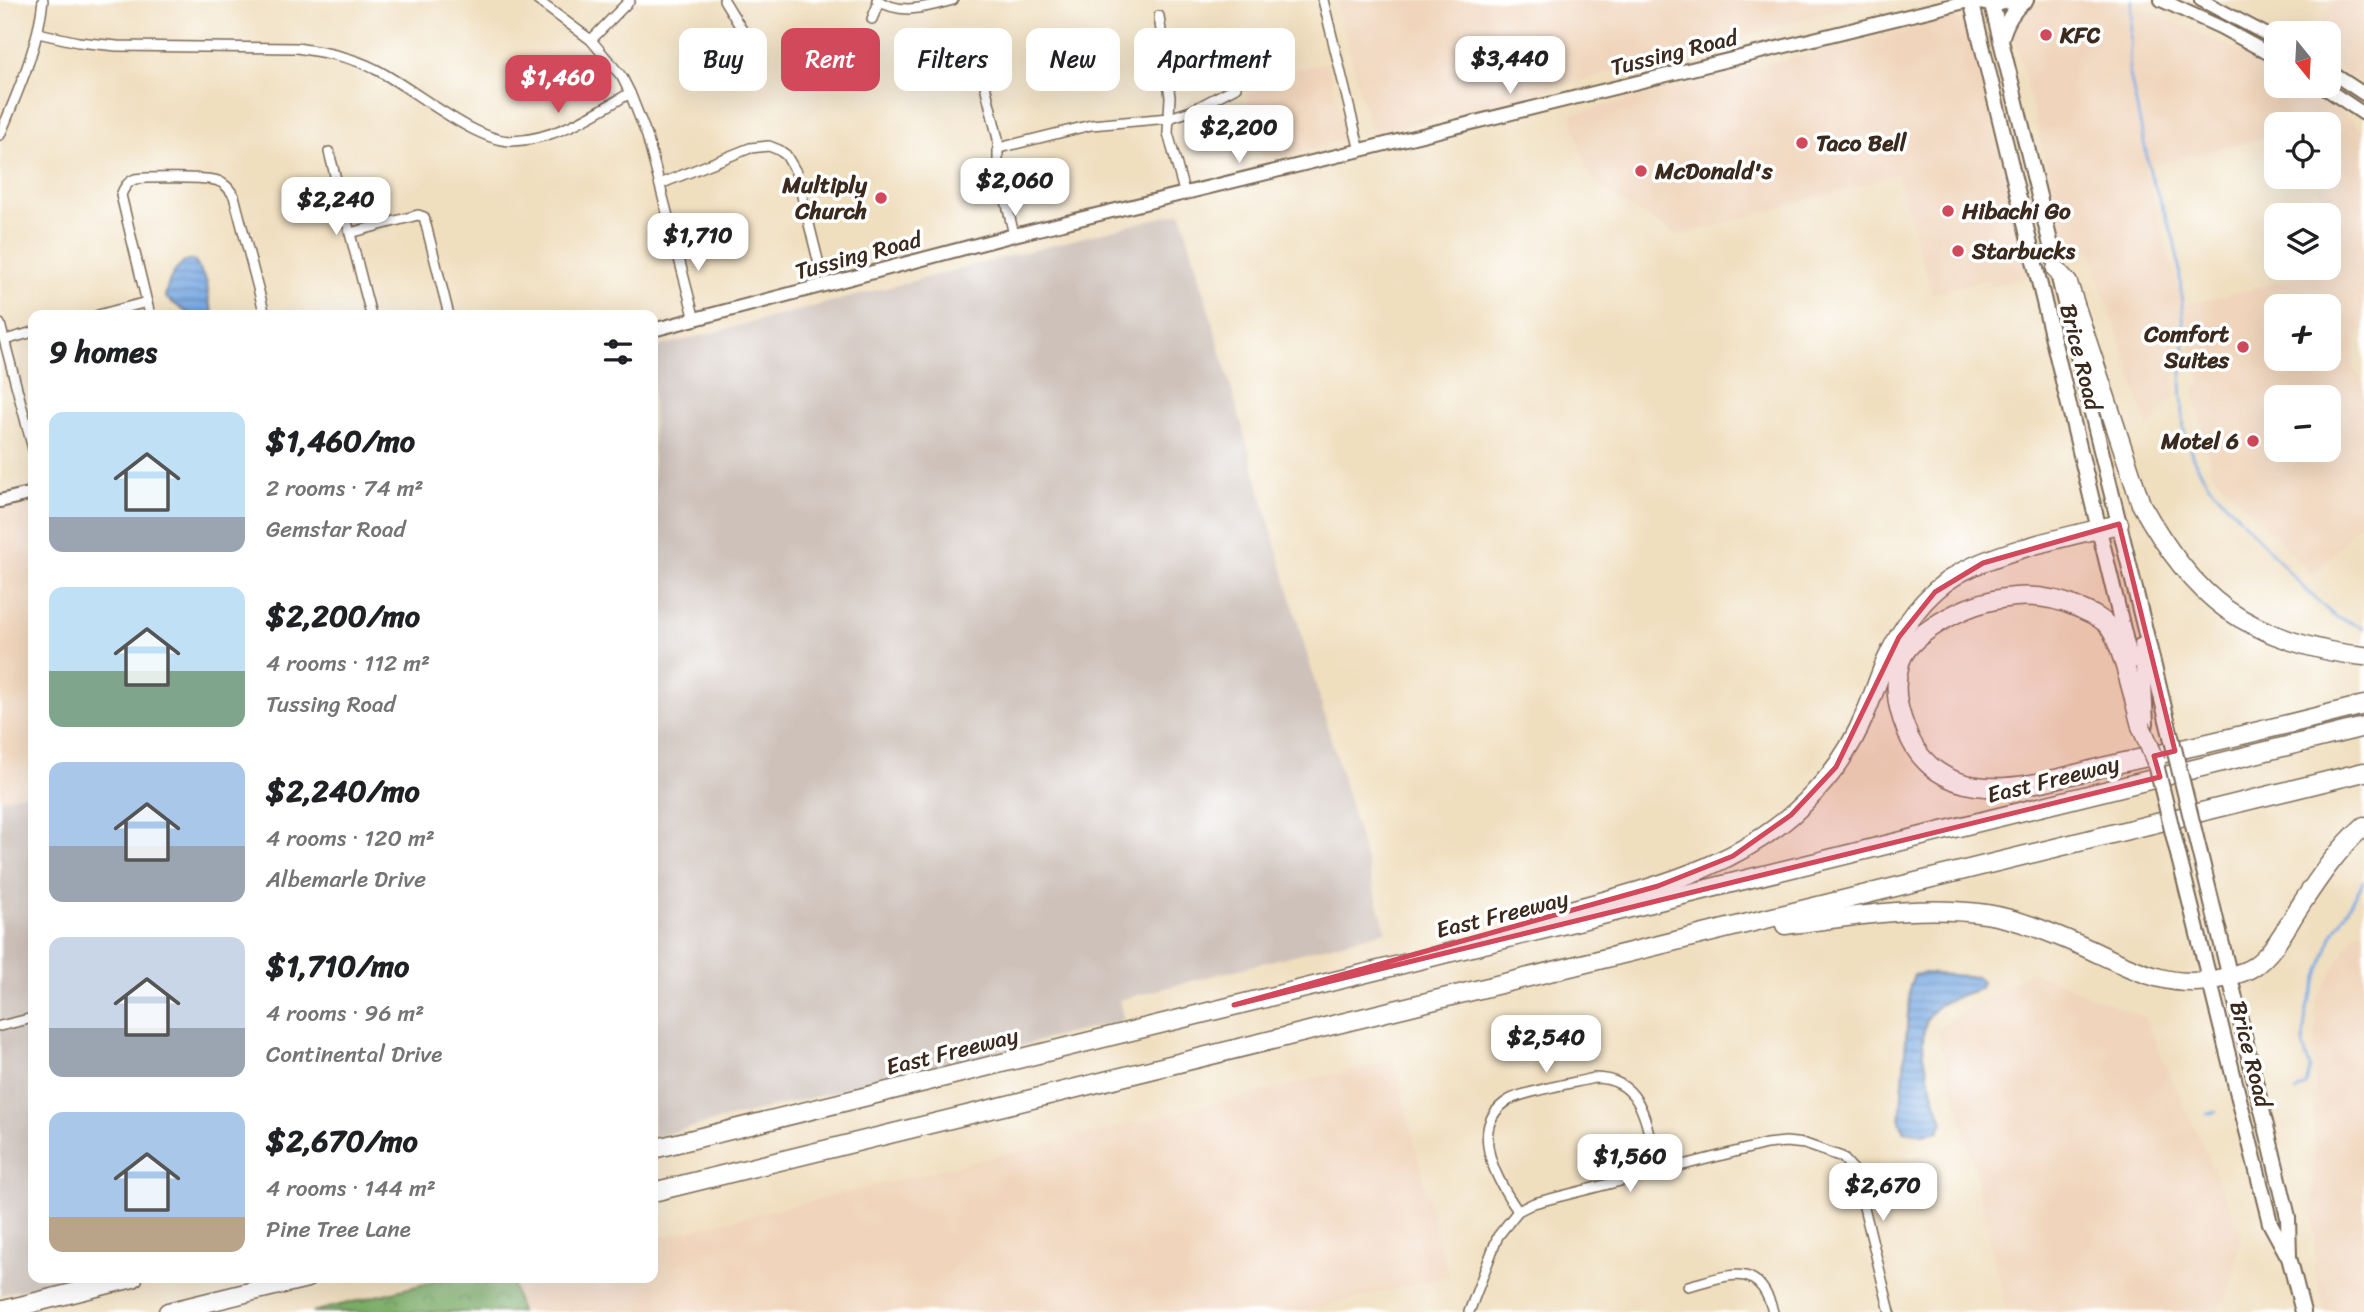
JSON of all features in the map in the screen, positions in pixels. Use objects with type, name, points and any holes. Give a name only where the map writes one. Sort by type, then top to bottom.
[{"type":"highway","points":[[2056,269],[2068,283],[2141,504],[2159,537],[2209,594],[2254,625],[2313,646],[2364,656]]},
{"type":"highway","points":[[1234,1005],[1350,969],[1658,886],[1733,856],[1791,815],[1814,794],[1836,767],[1853,740],[1885,663],[1899,637],[1920,607],[1935,592],[1957,575],[1983,563],[2119,524]]},
{"type":"highway","points":[[2156,762],[2144,725],[2117,643],[2108,626],[2093,614],[2056,600],[2015,596],[1974,605],[1955,613],[1924,633],[1911,645],[1901,661],[1896,692],[1900,718],[1913,745],[1940,775],[1977,786],[2017,786],[2049,779],[2239,738],[2364,705]]},
{"type":"highway","name":"East Freeway","points":[[658,1148],[2364,727]]},
{"type":"highway","points":[[658,1191],[2364,772]]},
{"type":"highway","points":[[1716,932],[1907,911],[1948,911],[1988,915],[2026,925],[2151,976],[2183,983],[2209,981],[2245,971],[2256,965],[2329,863],[2364,826]]},
{"type":"highway","points":[[0,1311],[113,1283]]},
{"type":"highway","points":[[168,1312],[287,1283]]},
{"type":"main road","name":"Tussing Road","points":[[658,329],[1014,235],[1972,0]]},
{"type":"main road","points":[[1972,0],[1992,3],[2015,0]]},
{"type":"main road","name":"Brice Road","points":[[1972,0],[2144,725]]},
{"type":"main road","points":[[2001,42],[2009,19],[2026,0]]},
{"type":"main road","points":[[2161,0],[2264,51]]},
{"type":"main road","points":[[2201,0],[2264,33]]},
{"type":"main road","name":"Brice Road","points":[[1992,3],[2288,1217],[2289,1257],[2303,1312]]},
{"type":"main road","points":[[2342,80],[2364,94]]},
{"type":"main road","points":[[2340,98],[2364,114]]},
{"type":"main road","points":[[0,502],[28,494]]},
{"type":"main road","name":"Brice Road","points":[[2140,608],[2144,725]]},
{"type":"main road","name":"Brice Road","points":[[2156,762],[2270,1223],[2289,1257]]},
{"type":"main road","name":"Brice Road","points":[[2179,858],[2230,976]]},
{"type":"street","points":[[0,135],[30,61],[43,0]]},
{"type":"street","points":[[537,0],[591,40],[622,77],[630,93],[647,135],[695,320]]},
{"type":"street","points":[[591,40],[630,0]]},
{"type":"street","points":[[723,0],[741,28]]},
{"type":"street","points":[[872,19],[878,1],[910,10],[953,0]]},
{"type":"street","points":[[1322,0],[1360,152]]},
{"type":"street","points":[[1159,16],[1170,97],[1168,132],[1185,195]]},
{"type":"street","points":[[38,33],[78,42],[117,46],[296,48],[323,52],[375,69],[482,134],[502,141],[522,140],[575,125],[630,93]]},
{"type":"street","points":[[986,91],[1014,235]]},
{"type":"street","points":[[999,148],[1091,125],[1169,118],[1191,111],[1227,91]]},
{"type":"street","points":[[660,184],[750,148],[769,146],[779,150],[786,155],[796,172],[818,260]]},
{"type":"street","points":[[329,152],[370,310]]},
{"type":"street","points":[[148,310],[121,195],[132,180],[146,178],[215,179],[227,185],[234,196],[264,310]]},
{"type":"street","points":[[350,233],[418,215],[424,217],[447,310]]},
{"type":"street","points":[[116,310],[146,302]]},
{"type":"street","points":[[0,324],[28,430]]},
{"type":"street","points":[[5,340],[28,333]]},
{"type":"street","points":[[0,1026],[28,1019]]},
{"type":"street","points":[[1518,1210],[1496,1175],[1487,1140],[1495,1112],[1515,1097],[1594,1078],[1620,1082],[1634,1096],[1640,1107],[1657,1172]]},
{"type":"street","points":[[1471,1311],[1498,1236],[1518,1210],[1534,1203],[1766,1144],[1786,1142],[1825,1149],[1842,1157],[1851,1167],[1857,1179],[1890,1312]]},
{"type":"street","points":[[1688,1286],[1734,1275],[1748,1276],[1765,1289],[1773,1312]]},
{"type":"highlighted area","points":[[2119,524],[2175,751],[2154,756],[2160,777],[1234,1005],[1658,886],[1733,856],[1791,815],[1836,767],[1899,637],[1935,592],[1983,563]]},
{"type":"shaded area","points":[[1336,0],[1872,0],[1588,79],[1371,134]]},
{"type":"shaded area","points":[[2108,0],[2138,6],[2264,65],[2264,98],[2319,98],[2340,111],[2364,130],[2364,333],[2355,336],[2353,369],[2364,380],[2364,517],[2314,576],[2211,472],[2195,391],[2201,383],[2182,311],[2174,336],[2174,396],[2148,428],[2089,248],[2068,252],[2013,29],[2036,3]],"holes":[[[2264,112],[2341,112],[2341,189],[2318,189],[2322,203],[2341,203],[2341,280],[2288,280],[2183,305],[2144,167],[2264,138]]]},
{"type":"shaded area","points":[[2333,0],[2364,0],[2364,86],[2342,70],[2342,21],[2322,21]]},
{"type":"shaded area","points":[[1955,17],[1970,30],[2021,238],[2033,274],[1990,287],[1988,279],[1932,294],[1897,175],[1679,236],[1605,192],[1586,169],[1571,114]]},
{"type":"shaded area","points":[[1327,62],[1346,139],[1264,161],[1245,91],[1295,91],[1295,70]]},
{"type":"shaded area","points":[[1181,212],[1386,931],[1119,1000],[1124,1020],[658,1136],[658,347]]},
{"type":"shaded area","points":[[28,499],[28,792],[0,800],[0,506]]},
{"type":"shaded area","points":[[28,792],[28,1283],[47,1283],[0,1295],[0,800]]},
{"type":"shaded area","points":[[2364,929],[2364,1312],[2326,1312],[2315,1273],[2313,1203],[2316,1000],[2355,932]]},
{"type":"shaded area","points":[[2032,971],[2145,1018],[2242,1234],[2229,1293],[2217,1312],[2006,1312],[1970,1152],[1936,1029]]},
{"type":"shaded area","points":[[1394,1060],[1448,1276],[1302,1312],[515,1312],[507,1283],[658,1283],[658,1238]]},
{"type":"green space","points":[[429,1283],[512,1283],[520,1312],[312,1312]]},
{"type":"water","points":[[187,260],[194,260],[207,282],[212,310],[183,310],[165,297],[172,276]]},
{"type":"water","points":[[1924,973],[1977,977],[1982,982],[1980,988],[1940,1005],[1930,1015],[1924,1028],[1925,1060],[1943,1122],[1939,1131],[1925,1134],[1904,1131],[1900,1121],[1910,985],[1914,975]]},
{"type":"waterway","points":[[2132,0],[2129,70],[2151,176],[2174,239],[2179,265],[2185,342],[2181,382],[2184,430],[2193,458],[2207,482],[2303,587],[2334,616],[2364,628]]},
{"type":"waterway","points":[[2295,1092],[2306,1085],[2310,1068],[2303,1045],[2306,1011],[2332,936],[2364,881]]},
{"type":"waterway","points":[[2207,1114],[2217,1112]]},
{"type":"place","name":"KFC","points":[[2046,35]]},
{"type":"place","name":"Taco Bell","points":[[1802,143]]},
{"type":"place","name":"McDonald's","points":[[1641,171]]},
{"type":"place","name":"Multiply Church","points":[[881,198]]},
{"type":"place","name":"Hibachi Go","points":[[1948,211]]},
{"type":"place","name":"Starbucks","points":[[1958,251]]},
{"type":"place","name":"Comfort Suites","points":[[2243,347]]},
{"type":"place","name":"Motel 6","points":[[2253,441]]}]
